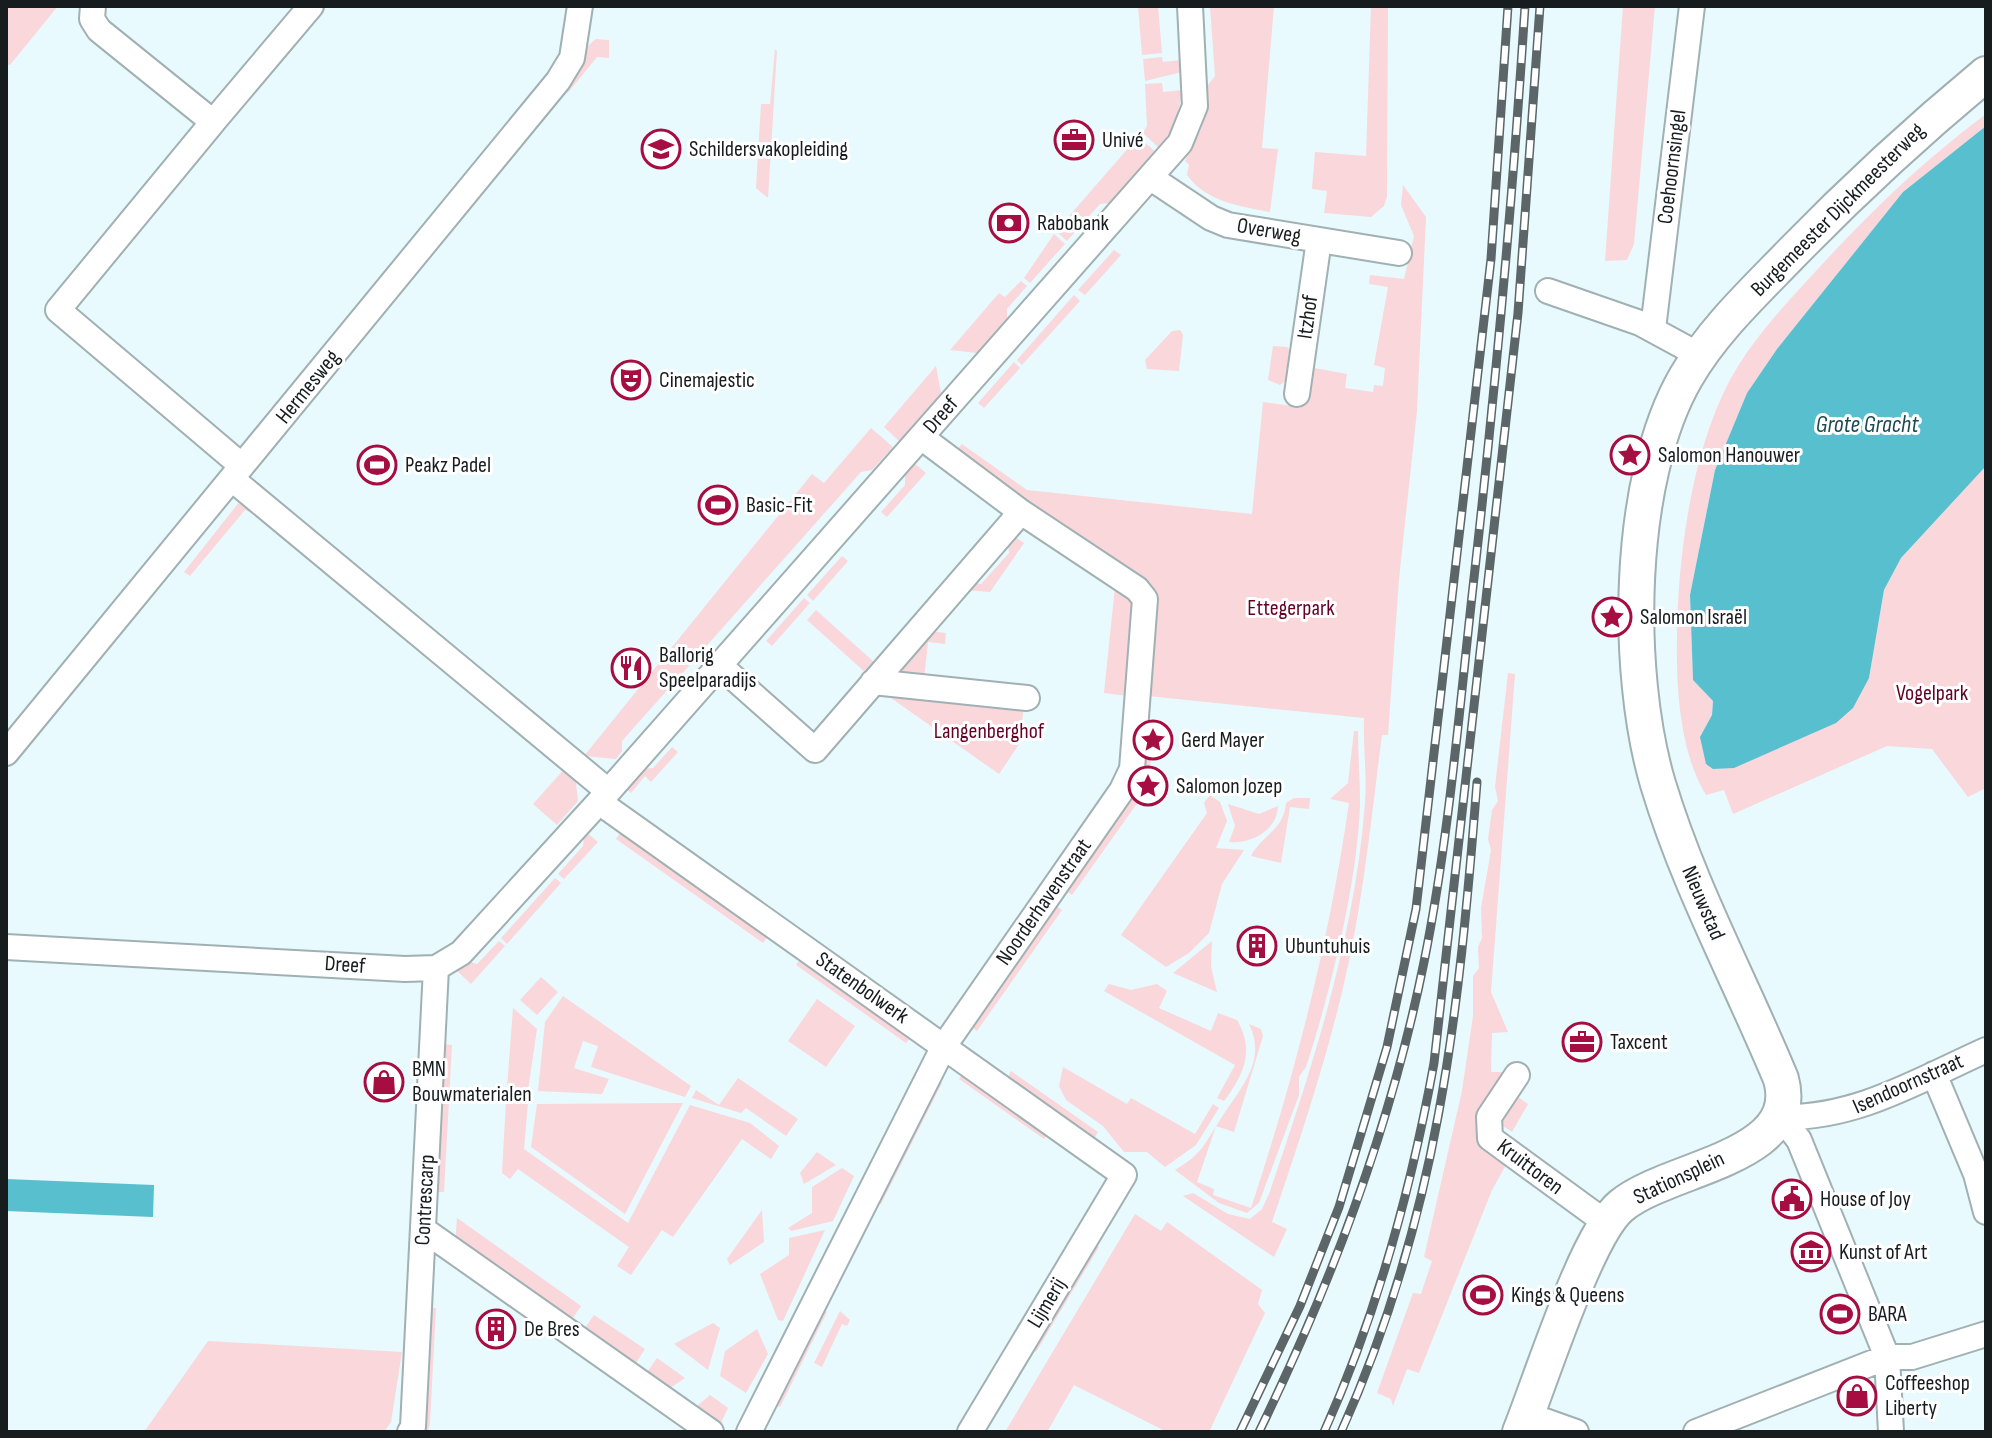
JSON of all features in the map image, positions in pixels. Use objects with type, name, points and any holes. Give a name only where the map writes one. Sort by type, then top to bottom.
[{"type":"street","points":[[93,6],[92,19],[99,30],[213,122]]},
{"type":"street","points":[[311,6],[58,310],[237,473],[604,797]]},
{"type":"street","name":"Hermesweg","points":[[6,753],[558,81],[572,58],[580,6]]},
{"type":"street","name":"Dreef","points":[[6,947],[405,969],[436,968],[461,953],[604,797],[1180,143],[1192,121],[1196,92],[1190,6]]},
{"type":"street","name":"Coehoornsingel","points":[[1653,329],[1692,6]]},
{"type":"street","name":"Burgemeester Dijckmeesterweg","points":[[1699,355],[1765,280],[1858,187],[1986,74]]},
{"type":"street","name":"Overweg","points":[[1151,178],[1211,218],[1228,225],[1399,253]]},
{"type":"street","name":"Itzhof","points":[[1297,394],[1319,240]]},
{"type":"street","points":[[1548,291],[1583,301],[1653,329],[1699,355]]},
{"type":"street","name":"Nieuwstad","points":[[1699,355],[1667,417],[1649,490],[1634,626],[1636,675],[1649,751],[1673,829],[1710,923],[1781,1079],[1785,1101],[1781,1117]]},
{"type":"street","name":"Noorderhavenstraat","points":[[749,1432],[944,1046],[1122,790],[1135,751],[1145,599],[1137,589],[1021,512],[921,437]]},
{"type":"street","points":[[718,664],[815,750],[1021,512]]},
{"type":"street","points":[[873,682],[1027,698]]},
{"type":"street","name":"Statenbolwerk","points":[[604,797],[1124,1175]]},
{"type":"street","name":"Contrescarp","points":[[410,1432],[413,1427],[436,968]]},
{"type":"street","name":"Isendoornstraat","points":[[1781,1117],[1842,1113],[1986,1050]]},
{"type":"street","points":[[1934,1074],[1976,1174],[1986,1212]]},
{"type":"street","name":"Kruittoren","points":[[1517,1075],[1489,1117],[1490,1138],[1597,1217]]},
{"type":"street","points":[[1781,1117],[1799,1140],[1887,1357],[1891,1432]]},
{"type":"street","name":"Stationsplein","points":[[1522,1427],[1597,1217],[1641,1192],[1759,1141],[1781,1117]]},
{"type":"street","name":"Lijmerij","points":[[970,1432],[1124,1175]]},
{"type":"street","points":[[424,1230],[711,1432]]},
{"type":"street","points":[[1702,1431],[1887,1357],[1912,1357],[1986,1334]]},
{"type":"street","points":[[1522,1427],[1545,1421],[1576,1432]]},
{"type":"green space","points":[[6,6],[58,6],[10,65],[6,64]]},
{"type":"green space","points":[[1138,6],[1158,6],[1162,53],[1142,55]]},
{"type":"green space","points":[[1210,6],[1274,6],[1262,148],[1278,149],[1270,212],[1214,197],[1187,175],[1189,165],[1185,161],[1202,127],[1208,85],[1215,76]]},
{"type":"green space","points":[[1371,6],[1388,6],[1387,197],[1384,206],[1371,217],[1324,213],[1327,191],[1312,189],[1315,152],[1366,156]]},
{"type":"green space","points":[[1623,6],[1655,6],[1634,244],[1627,260],[1605,261]]},
{"type":"green space","points":[[596,39],[609,40],[609,58],[597,57],[567,94],[589,45]]},
{"type":"green space","points":[[775,49],[768,198],[756,188],[761,104],[770,104]]},
{"type":"green space","points":[[1162,57],[1163,62],[1181,60],[1182,72],[1145,81],[1143,59]]},
{"type":"green space","points":[[1162,83],[1163,92],[1183,90],[1175,125],[1159,148],[1143,133],[1147,126],[1145,84]]},
{"type":"green space","name":"Vogelpark","points":[[1986,114],[1986,126],[1903,192],[1777,349],[1747,393],[1715,470],[1690,595],[1693,680],[1713,701],[1712,715],[1700,737],[1869,678],[1884,590],[1901,558],[1986,466],[1986,788],[1968,797],[1932,749],[1887,746],[1733,814],[1724,790],[1706,795],[1697,778],[1685,738],[1677,675],[1678,604],[1684,538],[1697,471],[1717,408],[1749,350],[1781,310],[1876,208],[1940,150]]},
{"type":"green space","points":[[1138,137],[1156,152],[1111,203],[1100,204],[1067,241],[1056,231]]},
{"type":"green space","name":"Ettegerpark","points":[[1403,185],[1426,217],[1417,411],[1399,579],[1388,735],[1382,735],[1350,957],[1319,1077],[1272,1222],[1287,1229],[1274,1257],[1183,1196],[1193,1193],[1228,1214],[1250,1219],[1262,1209],[1269,1194],[1316,1050],[1352,903],[1365,803],[1364,718],[1148,696],[1155,612],[1067,528],[956,451],[962,444],[1027,490],[1252,514],[1263,402],[1300,407],[1309,367],[1347,374],[1345,388],[1373,392],[1374,385],[1383,386],[1385,368],[1374,365],[1388,287],[1369,284],[1370,275],[1404,279],[1414,236],[1401,205]]},
{"type":"green space","points":[[1054,234],[1065,244],[1030,283],[1024,278]]},
{"type":"green space","points":[[1114,250],[1121,255],[1085,295],[1078,290]]},
{"type":"green space","points":[[1021,281],[1027,286],[1007,309],[1007,319],[977,353],[950,350],[999,293],[1005,297]]},
{"type":"green space","points":[[1074,295],[1080,301],[1022,365],[1017,360]]},
{"type":"green space","points":[[1180,330],[1183,335],[1179,371],[1147,369],[1145,360],[1172,331]]},
{"type":"green space","points":[[1273,346],[1287,347],[1291,351],[1287,380],[1280,385],[1268,380]]},
{"type":"green space","points":[[1014,362],[1020,368],[984,408],[978,403]]},
{"type":"green space","points":[[936,366],[941,393],[899,441],[884,427]]},
{"type":"green space","points":[[871,428],[893,447],[872,470],[861,472],[622,741],[622,751],[616,759],[584,756],[812,474],[824,483]]},
{"type":"green space","points":[[914,463],[926,473],[887,517],[881,512],[905,485],[905,472]]},
{"type":"green space","points":[[240,501],[261,518],[245,510],[190,576],[184,572]]},
{"type":"green space","points":[[1014,536],[1024,543],[990,592],[965,590],[971,583],[981,584],[1009,553],[1008,542]]},
{"type":"green space","points":[[842,556],[848,561],[813,601],[807,595]]},
{"type":"green space","points":[[1115,587],[1134,603],[1128,696],[1104,693]]},
{"type":"green space","points":[[804,598],[810,603],[772,646],[766,641]]},
{"type":"green space","points":[[816,610],[875,663],[866,673],[807,620]]},
{"type":"green space","points":[[929,631],[946,633],[945,644],[928,642],[924,680],[890,676]]},
{"type":"green space","points":[[1508,673],[1515,674],[1491,992],[1508,1032],[1492,1033],[1491,1072],[1509,1072],[1494,1155],[1506,1165],[1492,1190],[1419,1373],[1407,1369],[1393,1406],[1391,1399],[1377,1393],[1413,1293],[1421,1294],[1432,1261],[1424,1257],[1462,1091],[1473,1016],[1473,976],[1479,968],[1481,908],[1491,850],[1488,839],[1492,810],[1498,801],[1495,787]]},
{"type":"green space","name":"Langenberghof","points":[[881,691],[1024,702],[1020,743],[999,774]]},
{"type":"green space","points":[[1354,731],[1358,731],[1358,834],[1333,972],[1306,1067],[1299,1077],[1299,1095],[1259,1203],[1247,1213],[1219,1203],[1175,1170],[1197,1154],[1216,1127],[1197,1182],[1214,1189],[1213,1195],[1251,1208],[1296,1058],[1321,957],[1349,803],[1330,799],[1348,783]]},
{"type":"green space","points":[[1143,738],[1153,739],[1148,788],[1072,895],[1065,890]]},
{"type":"green space","points":[[672,747],[678,752],[651,782],[645,776],[631,793],[625,788],[641,769],[653,768]]},
{"type":"green space","points":[[566,767],[575,774],[578,801],[557,825],[533,804]]},
{"type":"green space","points":[[1210,795],[1220,802],[1227,821],[1216,848],[1244,850],[1222,884],[1209,933],[1189,953],[1166,967],[1121,935],[1207,813],[1204,803]]},
{"type":"green space","points":[[1294,798],[1310,798],[1309,809],[1290,807],[1281,863],[1251,856],[1281,820],[1286,803]]},
{"type":"green space","points":[[1228,804],[1259,814],[1278,806],[1277,815],[1268,829],[1254,838],[1229,842],[1235,826]]},
{"type":"green space","points":[[585,831],[598,842],[564,879],[558,874],[583,846]]},
{"type":"green space","points":[[621,832],[768,936],[763,943],[616,839]]},
{"type":"green space","points":[[555,878],[561,883],[507,944],[501,938]]},
{"type":"green space","points":[[1055,905],[1062,910],[977,1031],[970,1026]]},
{"type":"green space","points":[[499,941],[505,946],[471,984],[454,968],[466,961],[477,964]]},
{"type":"green space","points":[[1212,941],[1211,967],[1217,992],[1173,973]]},
{"type":"green space","points":[[801,958],[912,1036],[906,1043],[796,965]]},
{"type":"green space","points":[[541,977],[558,992],[537,1015],[520,1000]]},
{"type":"green space","points":[[1109,984],[1131,990],[1157,984],[1167,991],[1159,1008],[1211,1031],[1218,1013],[1237,1020],[1245,1042],[1245,1062],[1224,1101],[1217,1098],[1235,1065],[1104,991]]},
{"type":"green space","points":[[563,996],[691,1086],[685,1097],[591,1067],[598,1046],[583,1041],[574,1068],[609,1079],[602,1094],[538,1091],[545,1022]]},
{"type":"green space","points":[[817,999],[855,1026],[826,1067],[788,1041]]},
{"type":"green space","points":[[513,1008],[537,1029],[528,1090],[507,1088]]},
{"type":"green space","points":[[1249,1024],[1261,1029],[1263,1036],[1234,1132],[1216,1126],[1243,1086],[1253,1063],[1254,1038]]},
{"type":"green space","points":[[442,1044],[452,1045],[444,1192],[434,1192]]},
{"type":"green space","points":[[1063,1067],[1127,1104],[1131,1098],[1195,1134],[1213,1104],[1219,1108],[1196,1145],[1165,1167],[1147,1152],[1124,1152],[1103,1126],[1066,1100],[1059,1086]]},
{"type":"green space","points":[[1011,1071],[1098,1132],[1094,1139],[1007,1078]]},
{"type":"green space","points":[[964,1072],[1049,1132],[1044,1139],[959,1079]]},
{"type":"green space","points":[[738,1078],[798,1119],[786,1136],[746,1108],[741,1113],[692,1098],[696,1090],[719,1105]]},
{"type":"green space","points":[[934,1079],[942,1083],[881,1204],[873,1200]]},
{"type":"green space","points":[[1515,1095],[1528,1104],[1512,1132],[1497,1122]]},
{"type":"green space","points":[[506,1101],[528,1103],[524,1149],[628,1223],[690,1105],[750,1123],[779,1146],[771,1159],[742,1139],[673,1237],[662,1230],[631,1275],[617,1266],[629,1247],[518,1169],[510,1179],[502,1173]]},
{"type":"green space","points":[[683,1103],[625,1214],[531,1147],[537,1104]]},
{"type":"green space","points":[[817,1152],[836,1165],[804,1184],[800,1173]]},
{"type":"green space","points":[[842,1168],[854,1176],[833,1221],[791,1231],[788,1228],[812,1213],[812,1187]]},
{"type":"green space","points":[[762,1210],[764,1242],[730,1265],[727,1259]]},
{"type":"green space","points":[[1135,1214],[1161,1231],[1167,1222],[1262,1290],[1258,1304],[1265,1313],[1209,1432],[1167,1432],[1074,1385],[1047,1432],[1005,1432]]},
{"type":"green space","points":[[457,1218],[581,1306],[568,1325],[455,1246]]},
{"type":"green space","points":[[825,1230],[783,1321],[778,1320],[760,1274],[789,1255],[789,1238]]},
{"type":"green space","points":[[1091,1242],[1099,1247],[1036,1352],[1029,1347]]},
{"type":"green space","points":[[428,1308],[436,1308],[430,1423],[428,1432],[418,1432]]},
{"type":"green space","points":[[819,1308],[827,1312],[780,1407],[771,1403]]},
{"type":"green space","points":[[840,1311],[850,1320],[847,1326],[842,1324],[822,1367],[814,1363]]},
{"type":"green space","points":[[594,1315],[645,1349],[632,1369],[580,1335]]},
{"type":"green space","points":[[713,1323],[720,1328],[708,1370],[674,1344]]},
{"type":"green space","points":[[757,1329],[768,1354],[746,1393],[720,1376],[725,1351]]},
{"type":"green space","points":[[208,1341],[402,1352],[391,1422],[384,1432],[144,1432]]},
{"type":"green space","points":[[657,1358],[685,1378],[663,1393],[643,1378]]},
{"type":"green space","points":[[710,1395],[728,1408],[717,1431],[691,1411]]},
{"type":"water","name":"Grote Gracht","points":[[1986,126],[1986,466],[1901,558],[1884,590],[1869,678],[1853,708],[1836,723],[1734,768],[1713,769],[1706,764],[1700,737],[1712,715],[1713,701],[1693,680],[1690,595],[1715,470],[1747,393],[1777,349],[1903,192]]},
{"type":"water","points":[[6,1179],[154,1185],[153,1217],[6,1211]]},
{"type":"railway","points":[[1240,1432],[1300,1306],[1339,1207],[1387,1047],[1416,909],[1491,259],[1508,6]]},
{"type":"railway","points":[[1259,1432],[1335,1261],[1377,1143],[1395,1084],[1424,962],[1448,816],[1483,499],[1525,6]]},
{"type":"railway","points":[[1324,1432],[1360,1342],[1390,1251],[1415,1158],[1434,1063],[1518,313],[1540,6]]},
{"type":"railway","points":[[1341,1432],[1374,1352],[1401,1272],[1439,1113],[1462,951],[1477,782]]},
{"type":"place","name":"Univé","points":[[1074,140]]},
{"type":"place","name":"Schildersvakopleiding","points":[[661,149]]},
{"type":"place","name":"Rabobank","points":[[1009,223]]},
{"type":"place","name":"Cinemajestic","points":[[631,380]]},
{"type":"place","name":"Salomon Hanouwer","points":[[1630,455]]},
{"type":"place","name":"Peakz Padel","points":[[377,465]]},
{"type":"place","name":"Basic-Fit","points":[[718,505]]},
{"type":"place","name":"Salomon Israël","points":[[1612,617]]},
{"type":"place","name":"Ballorig Speelparadijs","points":[[631,668]]},
{"type":"place","name":"Gerd Mayer","points":[[1153,740]]},
{"type":"place","name":"Salomon Jozep","points":[[1148,786]]},
{"type":"place","name":"Ubuntuhuis","points":[[1257,946]]},
{"type":"place","name":"Taxcent","points":[[1582,1042]]},
{"type":"place","name":"BMN Bouwmaterialen","points":[[384,1082]]},
{"type":"place","name":"House of Joy","points":[[1792,1199]]},
{"type":"place","name":"Kunst of Art","points":[[1811,1252]]},
{"type":"place","name":"Kings & Queens","points":[[1483,1295]]},
{"type":"place","name":"BARA","points":[[1840,1314]]},
{"type":"place","name":"De Bres","points":[[496,1329]]},
{"type":"place","name":"Coffeeshop Liberty","points":[[1857,1396]]}]
